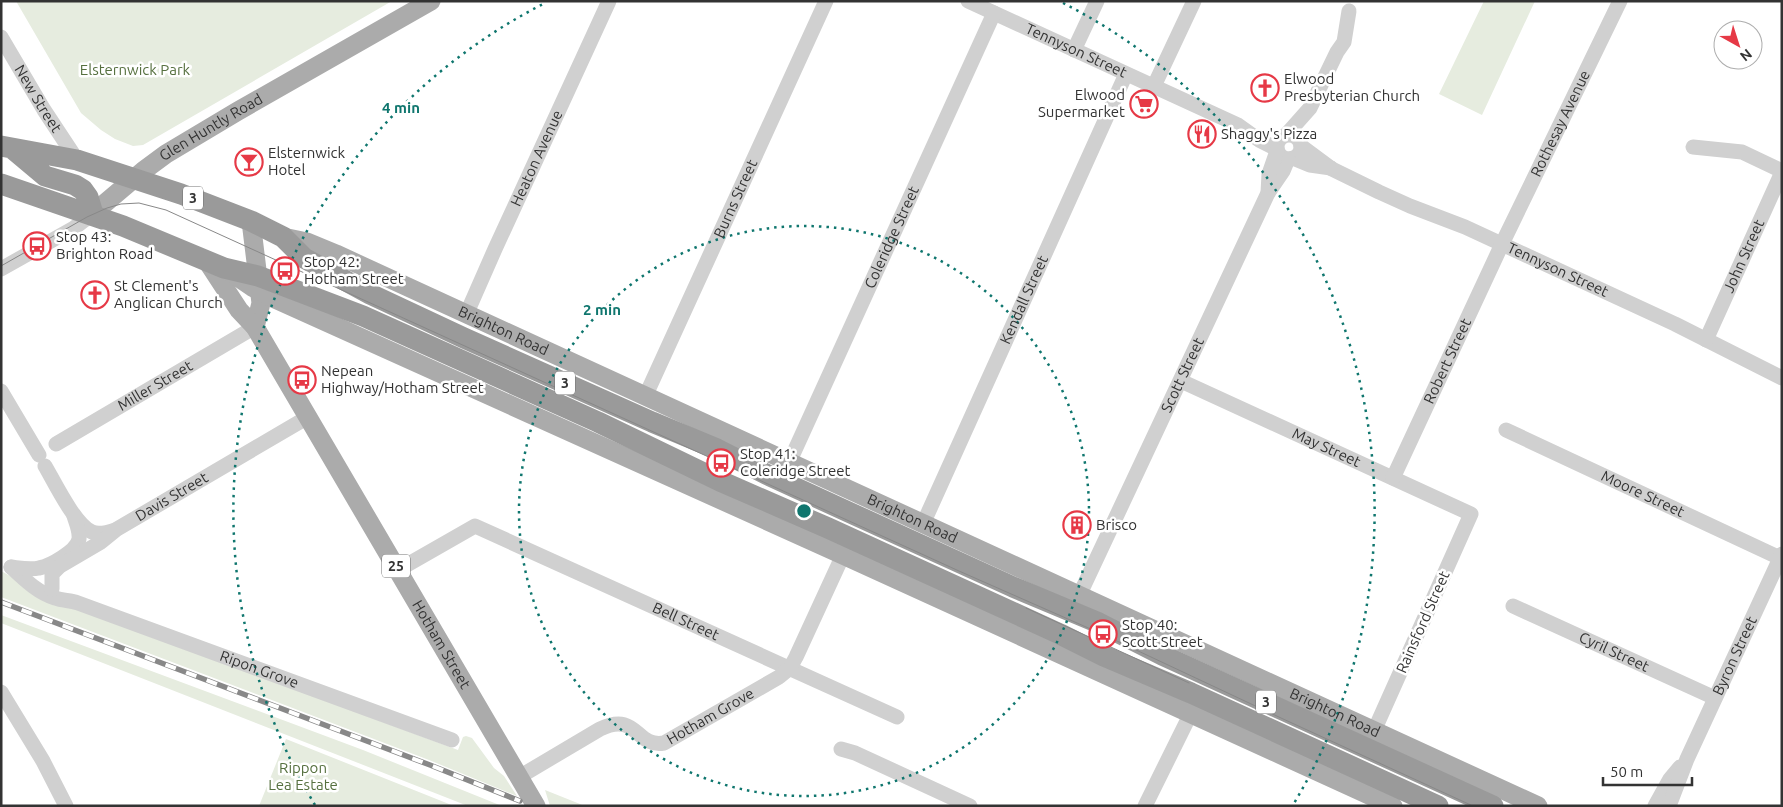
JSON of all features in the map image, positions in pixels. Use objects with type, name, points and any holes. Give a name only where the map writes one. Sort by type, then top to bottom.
[{"type":"highway","name":"3","points":[[6,147],[77,160],[134,178]]},
{"type":"highway","points":[[6,147],[45,176],[75,185],[83,190],[89,200],[92,215]]},
{"type":"highway","name":"Brighton Road","points":[[134,178],[251,221],[284,236],[304,258],[353,286],[464,338],[717,449],[770,476],[967,566],[1099,623],[1162,655],[1493,806]]},
{"type":"highway","name":"3","points":[[1,184],[154,238],[259,284],[363,316],[558,404],[720,481],[956,586],[1104,656],[1191,693],[1438,806]]},
{"type":"highway","points":[[558,404],[568,384]]},
{"type":"highway","points":[[956,586],[967,566]]},
{"type":"highway","points":[[1275,731],[1285,710]]},
{"type":"main road","name":"Glen Huntly Road","points":[[92,215],[134,178],[166,154],[431,1]]},
{"type":"main road","points":[[251,221],[259,284],[260,311],[255,327]]},
{"type":"main road","name":"Brighton Road","points":[[284,236],[313,245],[1538,806]]},
{"type":"main road","name":"Hotham Street","points":[[216,265],[239,310],[255,327],[534,803]]},
{"type":"main road","points":[[259,284],[677,480],[1393,806]]},
{"type":"main road","points":[[568,384],[570,380],[606,379]]},
{"type":"main road","points":[[660,452],[677,480]]},
{"type":"main road","points":[[830,482],[855,515]]},
{"type":"main road","points":[[967,566],[1015,566]]},
{"type":"main road","points":[[920,590],[956,586]]},
{"type":"main road","points":[[1211,656],[1238,690]]},
{"type":"main road","points":[[1285,710],[1315,704]]},
{"type":"main road","points":[[1436,760],[1460,791]]},
{"type":"street","name":"Heaton Avenue","points":[[466,315],[609,1]]},
{"type":"street","name":"Burns Street","points":[[645,396],[826,1]]},
{"type":"street","name":"Tennyson Street","points":[[968,1],[1238,125],[1259,140],[1288,147],[1410,206],[1465,227],[1675,324],[1782,378]]},
{"type":"street","points":[[1074,50],[1098,1]]},
{"type":"street","points":[[1154,86],[1194,1]]},
{"type":"street","name":"Rothesay Avenue","points":[[1502,244],[1620,1]]},
{"type":"street","points":[[1288,147],[1345,40],[1351,6]]},
{"type":"street","name":"Coleridge Street","points":[[789,463],[994,13]]},
{"type":"street","name":"New Street","points":[[1,37],[44,110],[77,160]]},
{"type":"street","name":"Kendall Street","points":[[923,524],[1126,74]]},
{"type":"street","name":"Scott Street","points":[[1080,596],[1268,193],[1269,174],[1288,147]]},
{"type":"street","points":[[1693,148],[1742,152],[1782,171]]},
{"type":"street","name":"John Street","points":[[1706,340],[1782,171]]},
{"type":"street","name":"Glen Huntly Road","points":[[1,269],[74,228],[92,215]]},
{"type":"street","name":"Robert Street","points":[[1393,478],[1502,244]]},
{"type":"street","name":"Miller Street","points":[[56,444],[255,327]]},
{"type":"street","name":"May Street","points":[[1181,381],[1471,514]]},
{"type":"street","points":[[1,391],[73,514],[79,538],[73,550],[42,568],[32,569],[6,565]]},
{"type":"street","name":"Davis Street","points":[[52,589],[51,578],[56,569],[101,542],[117,529],[308,417]]},
{"type":"street","name":"Moore Street","points":[[1506,430],[1781,556]]},
{"type":"street","points":[[73,514],[94,533],[105,533],[117,529]]},
{"type":"street","name":"Rainsford Street","points":[[1374,731],[1471,514]]},
{"type":"street","name":"Bell Street","points":[[398,570],[475,526],[897,717]]},
{"type":"street","name":"Hotham Grove","points":[[519,777],[600,729],[613,724],[628,725],[648,741],[656,744],[664,743],[774,680],[790,668],[843,555]]},
{"type":"street","name":"Byron Street","points":[[1669,806],[1687,759],[1781,556]]},
{"type":"street","name":"Ripon Grove","points":[[6,565],[67,599],[452,740]]},
{"type":"street","name":"Ripon Grove","points":[[6,565],[43,593],[56,598],[67,599]]},
{"type":"street","name":"Cyril Street","points":[[1513,606],[1715,698]]},
{"type":"street","points":[[1,692],[43,761],[66,806]]},
{"type":"street","points":[[1145,806],[1191,713]]},
{"type":"street","points":[[841,749],[855,753],[970,806]]},
{"type":"street","name":"Byron Street","points":[[1656,806],[1670,779],[1687,759]]},
{"type":"green space","name":"Elsternwick Park","points":[[16,1],[392,1],[143,145],[133,146],[115,139],[81,113]]},
{"type":"green space","points":[[1484,1],[1535,1],[1482,115],[1439,94]]},
{"type":"green space","points":[[1,571],[25,584],[214,659],[458,750],[463,737],[472,738],[494,768],[504,776],[517,796],[429,760],[1,597]]},
{"type":"green space","points":[[1,615],[363,750],[502,806],[468,806],[1,623]]},
{"type":"green space","name":"Rippon Lea Estate","points":[[286,739],[454,806],[259,806]]},
{"type":"green space","points":[[545,790],[580,804],[584,806],[550,806]]},
{"type":"tram line","points":[[1,266],[87,217],[107,208],[121,204],[139,203],[166,210],[959,571],[1102,634],[1473,806]]},
{"type":"tram line","points":[[1026,608],[1189,683]]},
{"type":"railway","points":[[1,602],[520,801]]},
{"type":"place","name":"Elwood Presbyterian Church","points":[[1265,88]]},
{"type":"place","name":"Elwood Supermarket","points":[[1144,104]]},
{"type":"place","name":"Shaggy's Pizza","points":[[1202,134]]},
{"type":"place","name":"Elsternwick Hotel","points":[[249,162]]},
{"type":"place","name":"Stop 43: Brighton Road","points":[[37,246]]},
{"type":"place","name":"Stop 42: Hotham Street","points":[[285,271]]},
{"type":"place","name":"St Clement's Anglican Church","points":[[95,295]]},
{"type":"place","name":"Nepean Highway/Hotham Street","points":[[302,380]]},
{"type":"place","name":"Stop 41: Coleridge Street","points":[[721,463]]},
{"type":"place","name":"Brisco","points":[[1077,525]]},
{"type":"place","name":"Stop 40: Scott Street","points":[[1103,634]]}]
